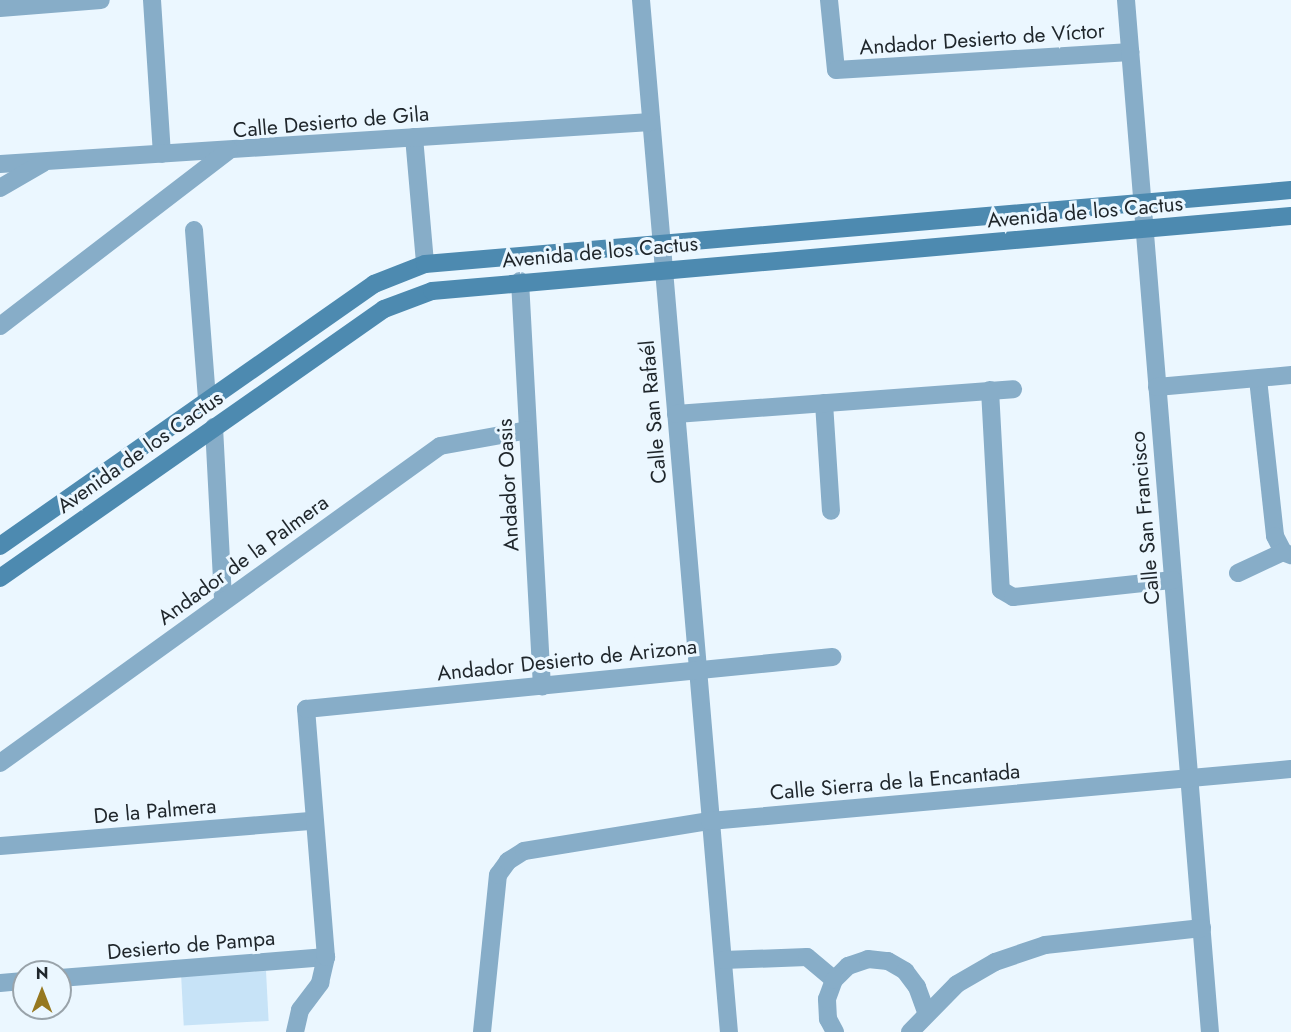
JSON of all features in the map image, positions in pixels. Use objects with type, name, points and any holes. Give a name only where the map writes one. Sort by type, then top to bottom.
[{"type":"street","points":[[0,8],[100,0]]},
{"type":"street","points":[[152,0],[162,154]]},
{"type":"street","name":"Calle San Rafaél","points":[[641,0],[729,1032]]},
{"type":"street","name":"Andador Desierto de Víctor","points":[[829,0],[836,70],[1130,52]]},
{"type":"street","name":"Calle San Francisco","points":[[1126,0],[1210,1032]]},
{"type":"street","name":"Calle Desierto de Gila","points":[[0,326],[229,150],[651,122]]},
{"type":"street","points":[[414,138],[425,264]]},
{"type":"street","points":[[0,164],[229,150]]},
{"type":"street","points":[[0,188],[47,161]]},
{"type":"street","name":"Avenida de los Cactus","points":[[0,546],[374,284],[425,264],[1291,190]]},
{"type":"street","name":"Avenida de los Cactus","points":[[0,578],[384,309],[432,291],[520,281],[1291,216]]},
{"type":"street","points":[[194,230],[207,399]]},
{"type":"street","name":"Andador Oasis","points":[[520,281],[542,686]]},
{"type":"street","points":[[1157,387],[1291,375]]},
{"type":"street","points":[[1238,573],[1287,553],[1275,536],[1258,379]]},
{"type":"street","points":[[676,414],[1013,389]]},
{"type":"street","points":[[990,390],[1001,590],[1012,597],[1173,580]]},
{"type":"street","points":[[824,403],[831,511]]},
{"type":"street","points":[[214,427],[223,602]]},
{"type":"street","name":"Andador de la Palmera","points":[[0,763],[440,446],[528,430]]},
{"type":"street","points":[[124,460],[138,481]]},
{"type":"street","name":"Andador Desierto de Arizona","points":[[313,821],[306,709],[832,657]]},
{"type":"street","name":"Calle Sierra de la Encantada","points":[[482,1032],[498,875],[508,861],[524,851],[710,821],[1291,769]]},
{"type":"street","points":[[295,1032],[300,1010],[320,983],[326,957],[313,821]]},
{"type":"street","name":"De la Palmera","points":[[0,846],[313,821]]},
{"type":"street","points":[[910,1032],[926,1012],[957,984],[995,962],[1045,945],[1202,928]]},
{"type":"street","name":"Desierto de Pampa","points":[[72,977],[326,957]]},
{"type":"street","points":[[723,960],[807,957],[834,980]]},
{"type":"street","points":[[835,1032],[828,1019],[827,999],[834,980],[858,963],[888,961],[905,971],[917,987],[926,1012]]},
{"type":"shaded area","points":[[266,971],[269,1021],[184,1025],[181,975]]}]
